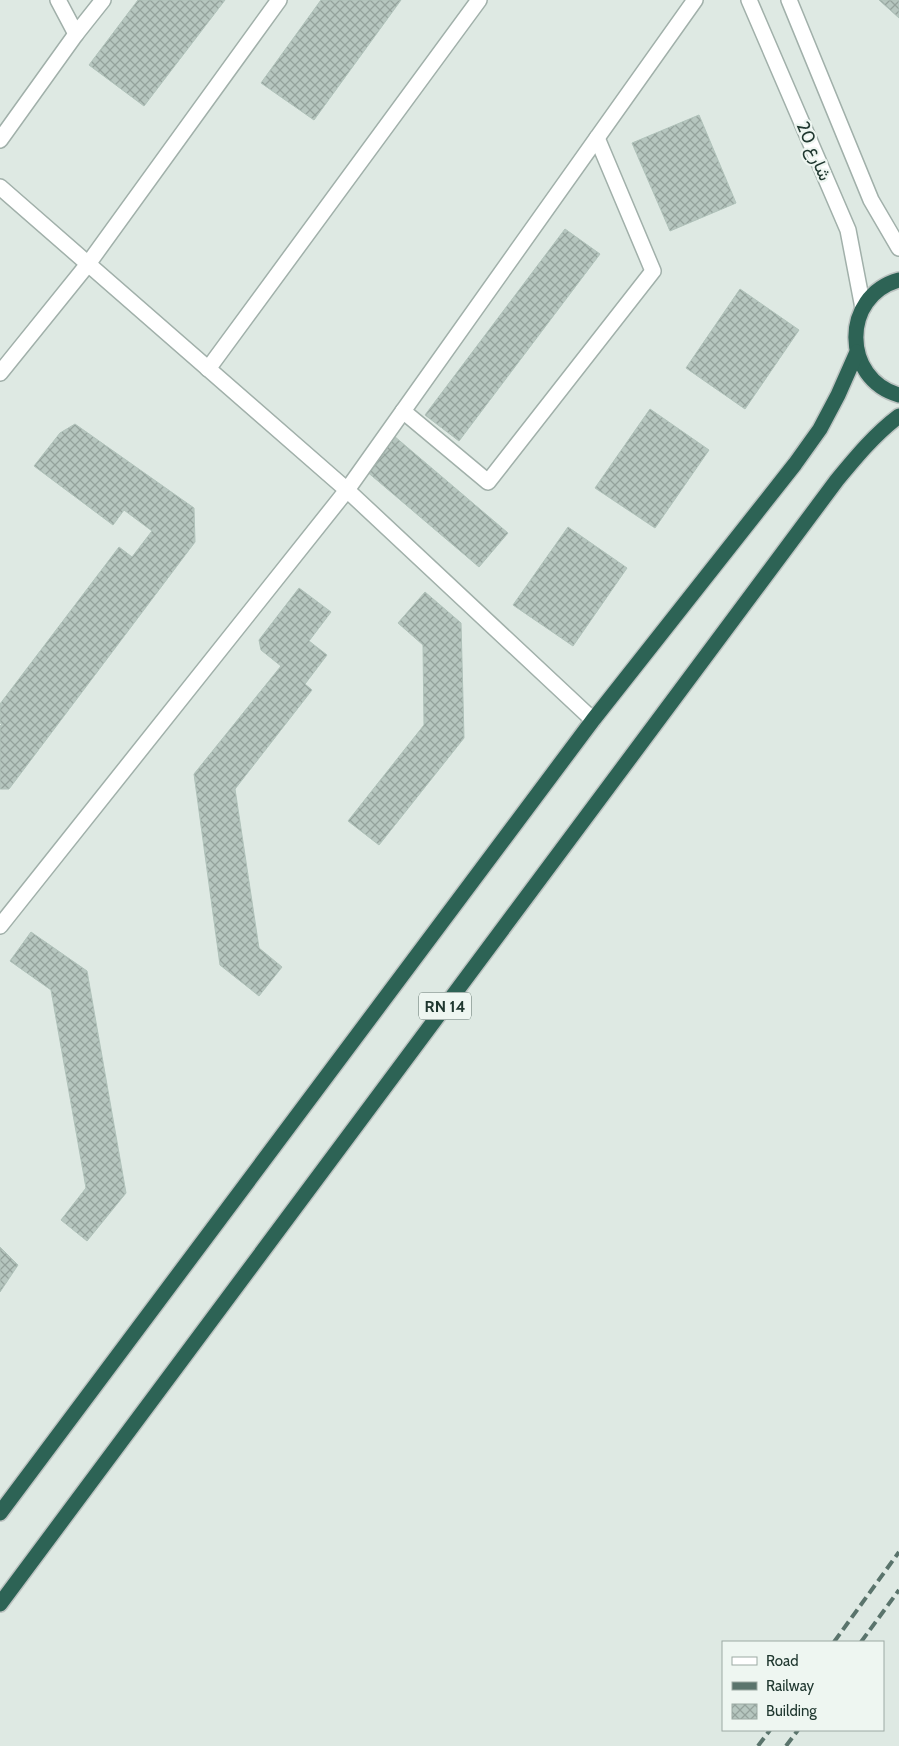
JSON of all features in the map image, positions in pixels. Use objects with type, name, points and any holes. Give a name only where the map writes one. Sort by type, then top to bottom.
[{"type":"highway","points":[[899,280],[891,282],[875,293],[863,308],[856,326],[855,344],[860,363],[872,380],[889,392],[899,395]]},
{"type":"highway","name":"RN 14","points":[[0,1513],[593,720],[795,464],[820,429],[857,352]]},
{"type":"highway","name":"RN 14","points":[[0,1604],[837,480],[861,451],[899,416]]},
{"type":"street","points":[[58,0],[76,34]]},
{"type":"street","points":[[0,140],[76,34],[103,0]]},
{"type":"street","points":[[0,373],[88,264],[279,0]]},
{"type":"street","points":[[208,369],[479,0]]},
{"type":"street","points":[[0,926],[346,490],[695,0]]},
{"type":"street","name":"شارع 20","points":[[749,0],[848,230],[863,308]]},
{"type":"street","name":"شارع 20","points":[[789,0],[870,200],[899,248]]},
{"type":"street","points":[[403,411],[488,482],[653,271],[597,138]]},
{"type":"street","points":[[0,187],[346,490],[593,720]]},
{"type":"building","points":[[138,0],[225,0],[144,106],[89,65]]},
{"type":"building","points":[[321,0],[401,0],[314,120],[261,83]]},
{"type":"building","points":[[879,0],[899,0],[899,18]]},
{"type":"building","points":[[699,115],[736,203],[670,231],[632,143]]},
{"type":"building","points":[[565,229],[600,254],[459,441],[425,415]]},
{"type":"building","points":[[740,289],[799,330],[745,409],[686,368]]},
{"type":"building","points":[[650,409],[709,450],[655,528],[595,488]]},
{"type":"building","points":[[75,424],[194,508],[195,542],[9,789],[0,789],[0,726],[2,724],[0,723],[0,704],[119,547],[132,557],[152,531],[124,510],[113,525],[34,466],[60,433]]},
{"type":"building","points":[[394,436],[508,533],[479,567],[365,470]]},
{"type":"building","points":[[568,527],[627,568],[573,646],[513,605]]},
{"type":"building","points":[[299,588],[331,612],[309,641],[327,655],[305,684],[312,690],[235,789],[259,948],[282,967],[259,996],[220,965],[194,774],[281,666],[261,650],[259,640]]},
{"type":"building","points":[[425,592],[461,623],[464,738],[379,845],[348,821],[424,725],[423,645],[398,623]]},
{"type":"building","points":[[31,932],[87,971],[126,1193],[87,1241],[61,1220],[86,1188],[51,990],[10,961]]},
{"type":"building","points":[[0,1247],[18,1265],[0,1292]]},
{"type":"railway","points":[[835,1641],[899,1552]]},
{"type":"railway","points":[[862,1641],[899,1590]]},
{"type":"railway","points":[[758,1746],[769,1731]]},
{"type":"railway","points":[[786,1746],[797,1731]]}]
